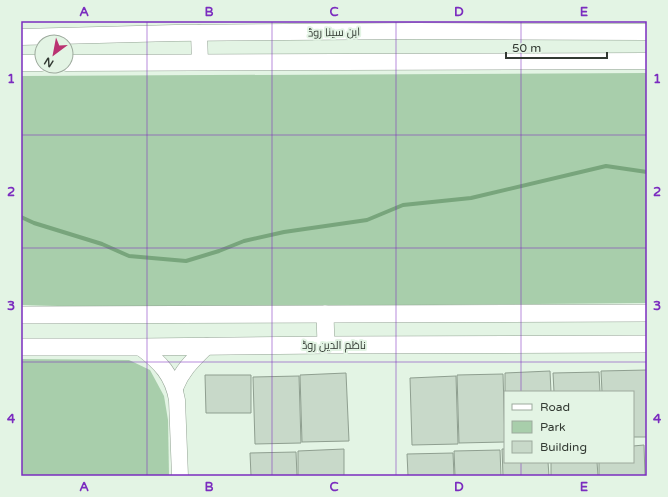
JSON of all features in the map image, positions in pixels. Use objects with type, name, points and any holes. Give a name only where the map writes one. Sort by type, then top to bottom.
[{"type":"main road","name":"ابن سینا روڈ","points":[[74,37],[175,27],[199,33],[408,31],[647,32]]},
{"type":"main road","points":[[199,33],[200,62]]},
{"type":"main road","name":"ابن سینا روڈ","points":[[21,37],[34,38]]},
{"type":"main road","points":[[74,63],[647,61]]},
{"type":"main road","points":[[21,63],[34,63]]},
{"type":"main road","points":[[21,315],[647,313]]},
{"type":"main road","points":[[325,314],[326,345]]},
{"type":"main road","name":"ناظم الدین روڈ","points":[[21,347],[647,344]]},
{"type":"main road","points":[[175,388],[179,376],[194,358],[207,346]]},
{"type":"main road","points":[[140,347],[156,359],[168,374],[175,388],[177,400],[180,476]]},
{"type":"green space","points":[[647,73],[647,303],[133,308],[21,305],[21,76]]},
{"type":"green space","points":[[21,359],[129,360],[150,370],[164,396],[168,420],[169,476],[21,476]]},
{"type":"building","points":[[647,370],[647,437],[634,437],[634,391],[602,391],[601,371]]},
{"type":"building","points":[[550,371],[551,391],[505,391],[505,373]]},
{"type":"building","points":[[599,372],[600,391],[554,391],[553,373]]},
{"type":"building","points":[[346,373],[349,441],[302,442],[300,375]]},
{"type":"building","points":[[503,374],[504,442],[459,443],[457,375]]},
{"type":"building","points":[[205,375],[251,375],[251,413],[206,413]]},
{"type":"building","points":[[299,376],[301,443],[255,444],[253,377]]},
{"type":"building","points":[[456,376],[458,444],[412,445],[410,378]]},
{"type":"building","points":[[644,445],[645,476],[599,476],[599,463],[634,463],[634,446]]},
{"type":"building","points":[[344,449],[344,476],[298,476],[298,451]]},
{"type":"building","points":[[502,449],[504,449],[504,463],[548,463],[549,476],[503,476]]},
{"type":"building","points":[[500,450],[501,476],[455,476],[454,451]]},
{"type":"building","points":[[296,452],[297,476],[251,476],[250,453]]},
{"type":"building","points":[[453,453],[454,476],[408,476],[407,454]]},
{"type":"building","points":[[551,463],[597,463],[598,476],[551,476]]},
{"type":"waterway","points":[[21,217],[34,223],[102,244],[129,256],[186,261],[219,251],[244,241],[284,232],[367,220],[403,205],[471,198],[606,166],[647,172]]}]
